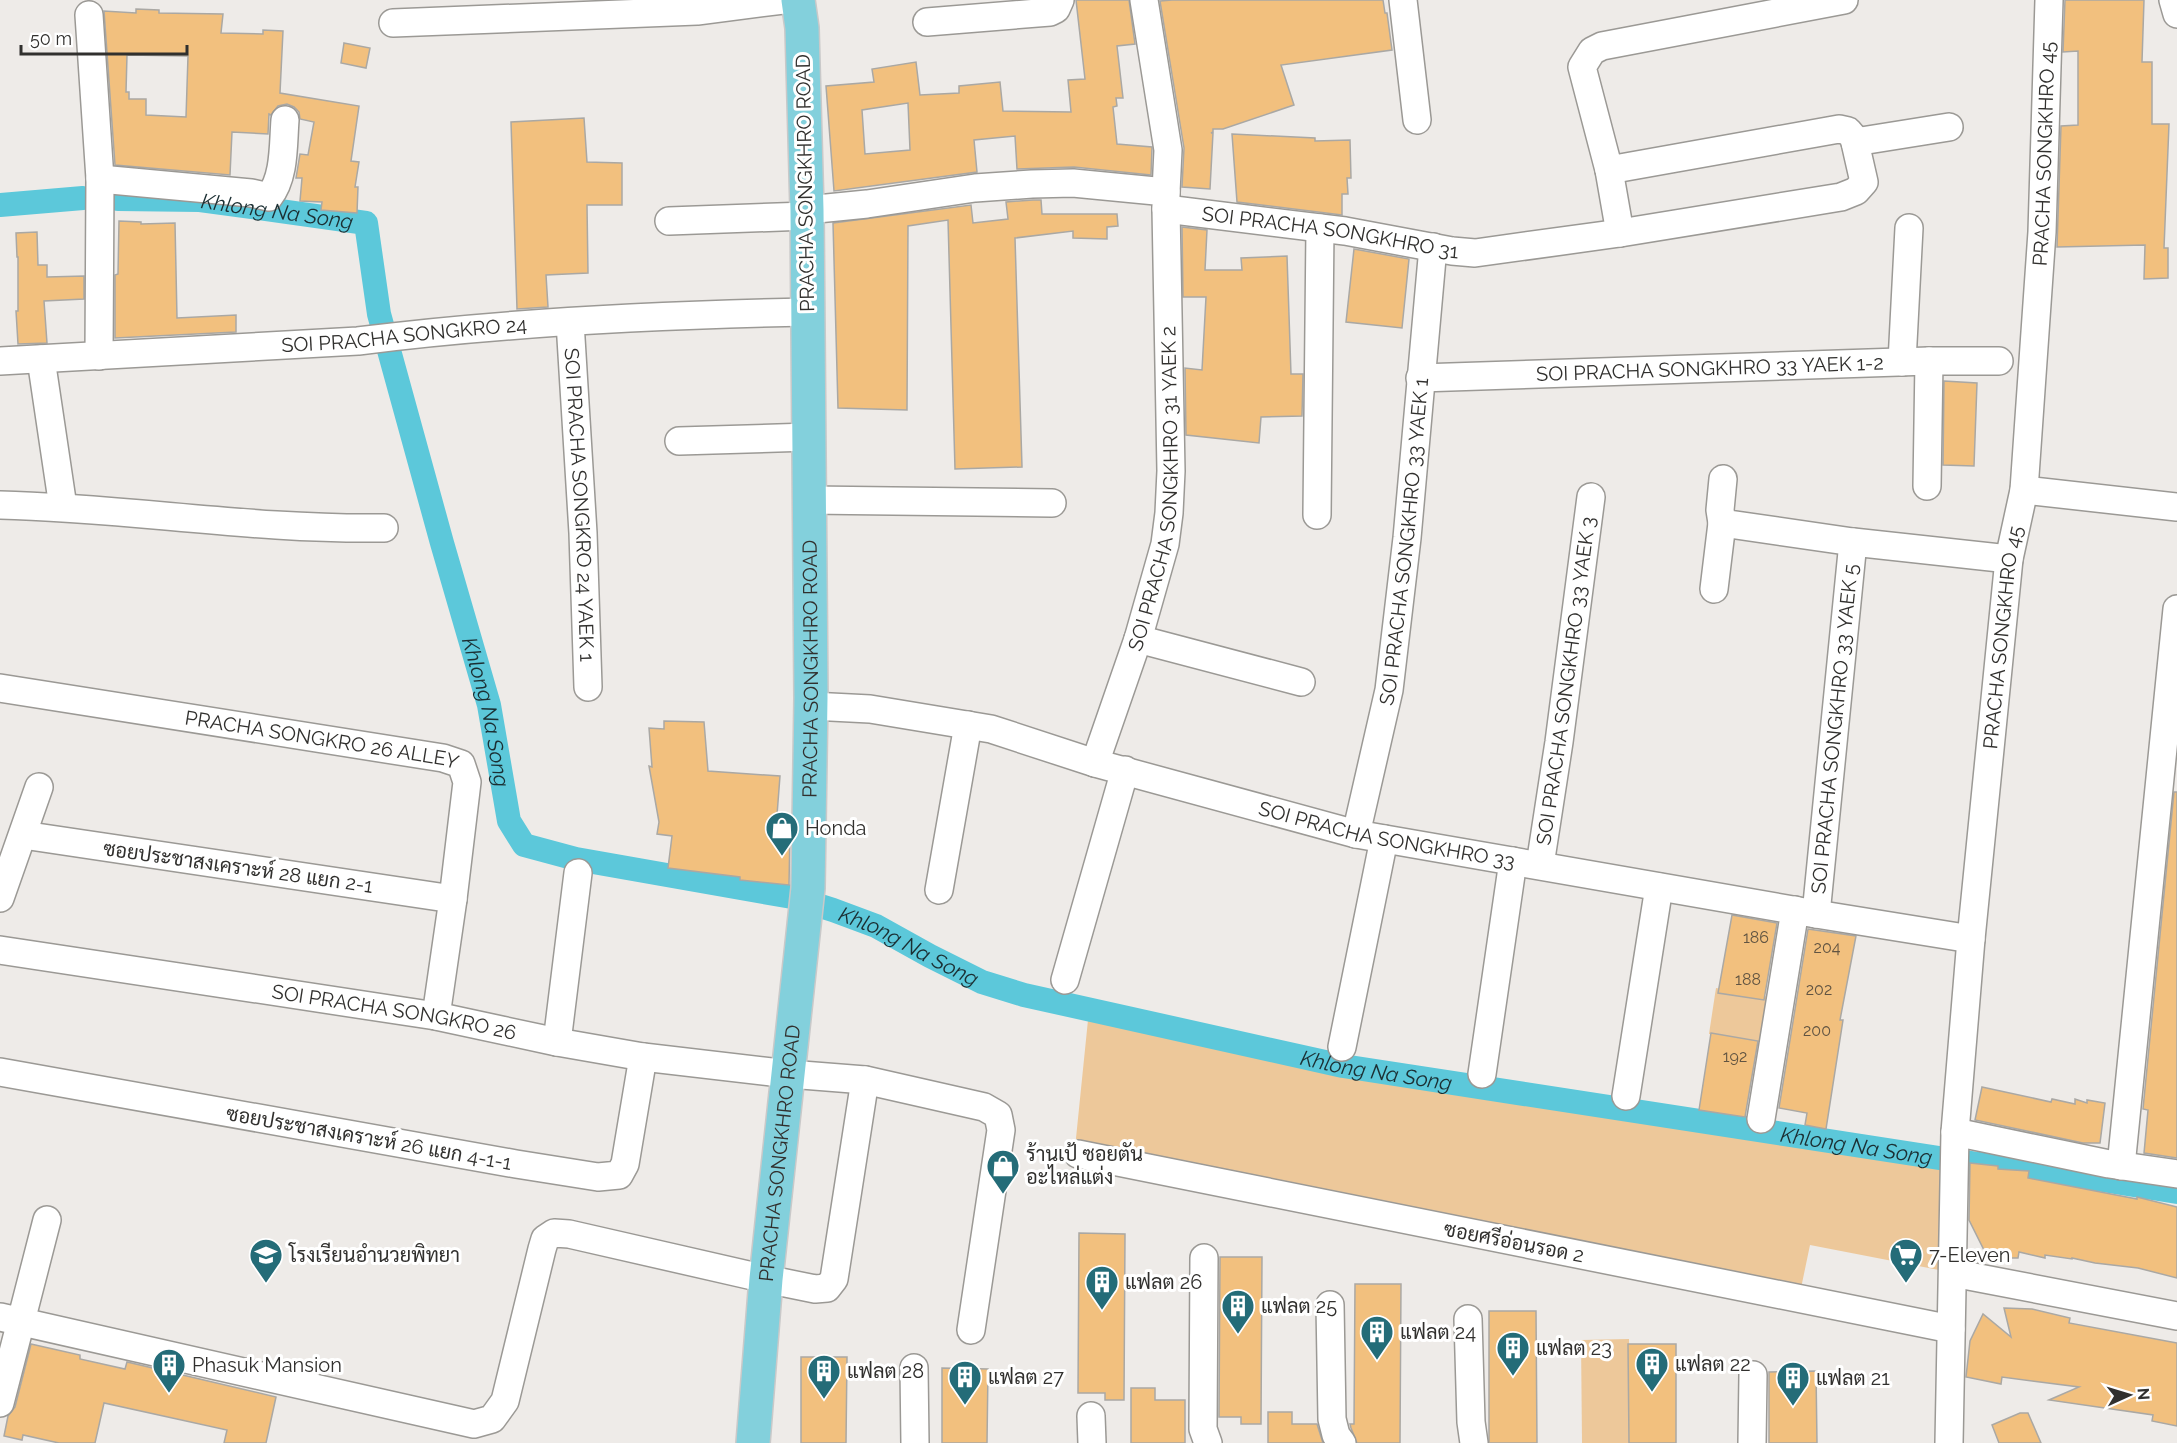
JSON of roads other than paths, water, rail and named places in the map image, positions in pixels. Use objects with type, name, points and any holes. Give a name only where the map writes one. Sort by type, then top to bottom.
[{"type":"main road","name":"PRACHA SONGKHRO ROAD","points":[[753,1443],[766,1279],[807,901],[811,706],[808,312],[802,28],[798,0]]},
{"type":"street","points":[[393,23],[697,11],[783,0]]},
{"type":"street","points":[[927,22],[1050,12],[1056,9],[1060,0]]},
{"type":"street","name":"SOI PRACHA SONGKHRO 31 YAEK 2","points":[[1095,763],[1138,639],[1165,544],[1169,513],[1171,471],[1166,200],[1168,150],[1144,0]]},
{"type":"street","points":[[1402,0],[1417,120]]},
{"type":"street","points":[[1620,233],[1609,170],[1582,67],[1592,51],[1602,46],[1844,0]]},
{"type":"street","name":"PRACHA SONGKHRO 45","points":[[1953,1273],[1954,1132],[1971,939],[2009,559],[2024,490],[2042,232],[2049,0]]},
{"type":"street","points":[[2172,0],[2177,14]]},
{"type":"street","points":[[89,15],[100,179],[99,356]]},
{"type":"street","points":[[100,179],[251,193],[269,197],[275,190],[281,167],[285,120]]},
{"type":"street","points":[[1609,170],[1839,129],[1848,131],[1855,142],[1949,127]]},
{"type":"street","name":"SOI PRACHA SONGKHRO 31","points":[[669,221],[807,213],[975,188],[1072,183],[1320,228],[1475,253],[1620,233],[1841,197],[1856,191],[1864,182],[1855,142]]},
{"type":"street","points":[[1317,515],[1320,228]]},
{"type":"street","points":[[1902,362],[1909,228]]},
{"type":"street","name":"SOI PRACHA SONGKHRO 33 YAEK 1","points":[[1356,834],[1389,690],[1407,538],[1433,247]]},
{"type":"street","name":"SOI PRACHA SONGKRO 24","points":[[0,361],[358,341],[570,322],[808,312]]},
{"type":"street","name":"SOI PRACHA SONGKRO 24 YAEK 1","points":[[570,322],[583,533],[588,687]]},
{"type":"street","points":[[41,359],[63,507]]},
{"type":"street","points":[[1927,486],[1929,361]]},
{"type":"street","name":"SOI PRACHA SONGKHRO 33 YAEK 1-2","points":[[1420,378],[1929,361],[1999,361]]},
{"type":"street","points":[[679,441],[809,436]]},
{"type":"street","points":[[1714,589],[1722,523],[1720,510],[1723,479]]},
{"type":"street","points":[[2024,490],[2177,507]]},
{"type":"street","name":"SOI PRACHA SONGKHRO 33 YAEK 3","points":[[1540,865],[1559,742],[1591,497]]},
{"type":"street","points":[[809,500],[1052,503]]},
{"type":"street","points":[[0,506],[63,507],[250,524],[384,528]]},
{"type":"street","name":"SOI PRACHA SONGKHRO 33 YAEK 5","points":[[1722,523],[1853,542],[2009,559]]},
{"type":"street","name":"SOI PRACHA SONGKHRO 33 YAEK 5","points":[[1761,1119],[1805,912],[1853,542]]},
{"type":"street","points":[[2121,1166],[2177,609]]},
{"type":"street","points":[[1138,639],[1301,682]]},
{"type":"street","name":"PRACHA SONGKRO 26 ALLEY","points":[[0,688],[443,758],[461,764],[467,782],[436,1016]]},
{"type":"street","name":"SOI PRACHA SONGKHRO 33","points":[[811,706],[870,709],[991,729],[1095,763],[1356,834],[1971,939]]},
{"type":"street","points":[[939,890],[968,725]]},
{"type":"street","points":[[1065,980],[1125,770]]},
{"type":"street","points":[[0,898],[5,869],[23,835],[39,788]]},
{"type":"street","name":"ซอยประชาสงเคราะห์ 28 แยก 2-1","points":[[23,835],[453,899]]},
{"type":"street","points":[[1342,1047],[1384,839]]},
{"type":"street","points":[[1482,1074],[1513,861]]},
{"type":"street","points":[[557,1042],[578,873]]},
{"type":"street","points":[[1626,1096],[1659,887]]},
{"type":"street","name":"SOI PRACHA SONGKRO 26","points":[[0,950],[436,1016],[557,1042],[643,1057],[789,1074],[865,1080],[984,1107],[998,1115],[1001,1130],[971,1330]]},
{"type":"street","name":"ซอยประชาสงเคราะห์ 26 แยก 4-1-1","points":[[0,1072],[598,1177],[619,1176],[625,1164],[643,1057]]},
{"type":"street","points":[[10,1319],[472,1434],[492,1419],[505,1401],[544,1239],[554,1233],[568,1234],[814,1289],[827,1288],[834,1279],[865,1080]]},
{"type":"street","points":[[1954,1132],[2121,1166],[2177,1174]]},
{"type":"street","name":"ซอยศรีอ่อนรอด 2","points":[[1078,1154],[1951,1329]]},
{"type":"street","points":[[0,1402],[10,1319],[47,1220]]},
{"type":"street","points":[[1204,1258],[1203,1429],[1208,1443]]},
{"type":"street","points":[[1949,1443],[1953,1273],[2177,1316]]},
{"type":"street","points":[[1330,1305],[1332,1419],[1336,1435],[1342,1443]]},
{"type":"street","points":[[1468,1318],[1471,1422],[1474,1443]]},
{"type":"street","points":[[914,1368],[915,1443]]},
{"type":"street","points":[[1752,1443],[1753,1375]]},
{"type":"street","points":[[1092,1416],[1092,1443]]},
{"type":"waterway","name":"Khlong Na Song","points":[[0,205],[83,198]]},
{"type":"waterway","name":"Khlong Na Song","points":[[118,199],[200,200],[366,223],[379,314],[489,705],[509,821],[524,845],[576,859],[792,897],[876,926],[982,982],[1024,995],[1343,1066],[1978,1164],[2034,1169],[2177,1192]]},
{"type":"place","name":"Honda","points":[[782,857]]},
{"type":"place","name":"ร้านเป้ ซอยตัน อะไหล่แต่ง","points":[[1003,1195]]},
{"type":"place","name":"โรงเรียนอำนวยพิทยา","points":[[266,1284]]},
{"type":"place","name":"7-Eleven","points":[[1906,1284]]},
{"type":"place","name":"แฟลต 26","points":[[1102,1311]]},
{"type":"place","name":"แฟลต 25","points":[[1238,1335]]},
{"type":"place","name":"แฟลต 24","points":[[1377,1361]]},
{"type":"place","name":"แฟลต 23","points":[[1513,1377]]},
{"type":"place","name":"แฟลต 22","points":[[1652,1393]]},
{"type":"place","name":"Phasuk Mansion","points":[[169,1394]]},
{"type":"place","name":"แฟลต 28","points":[[824,1400]]},
{"type":"place","name":"แฟลต 27","points":[[965,1406]]},
{"type":"place","name":"แฟลต 21","points":[[1793,1407]]}]
